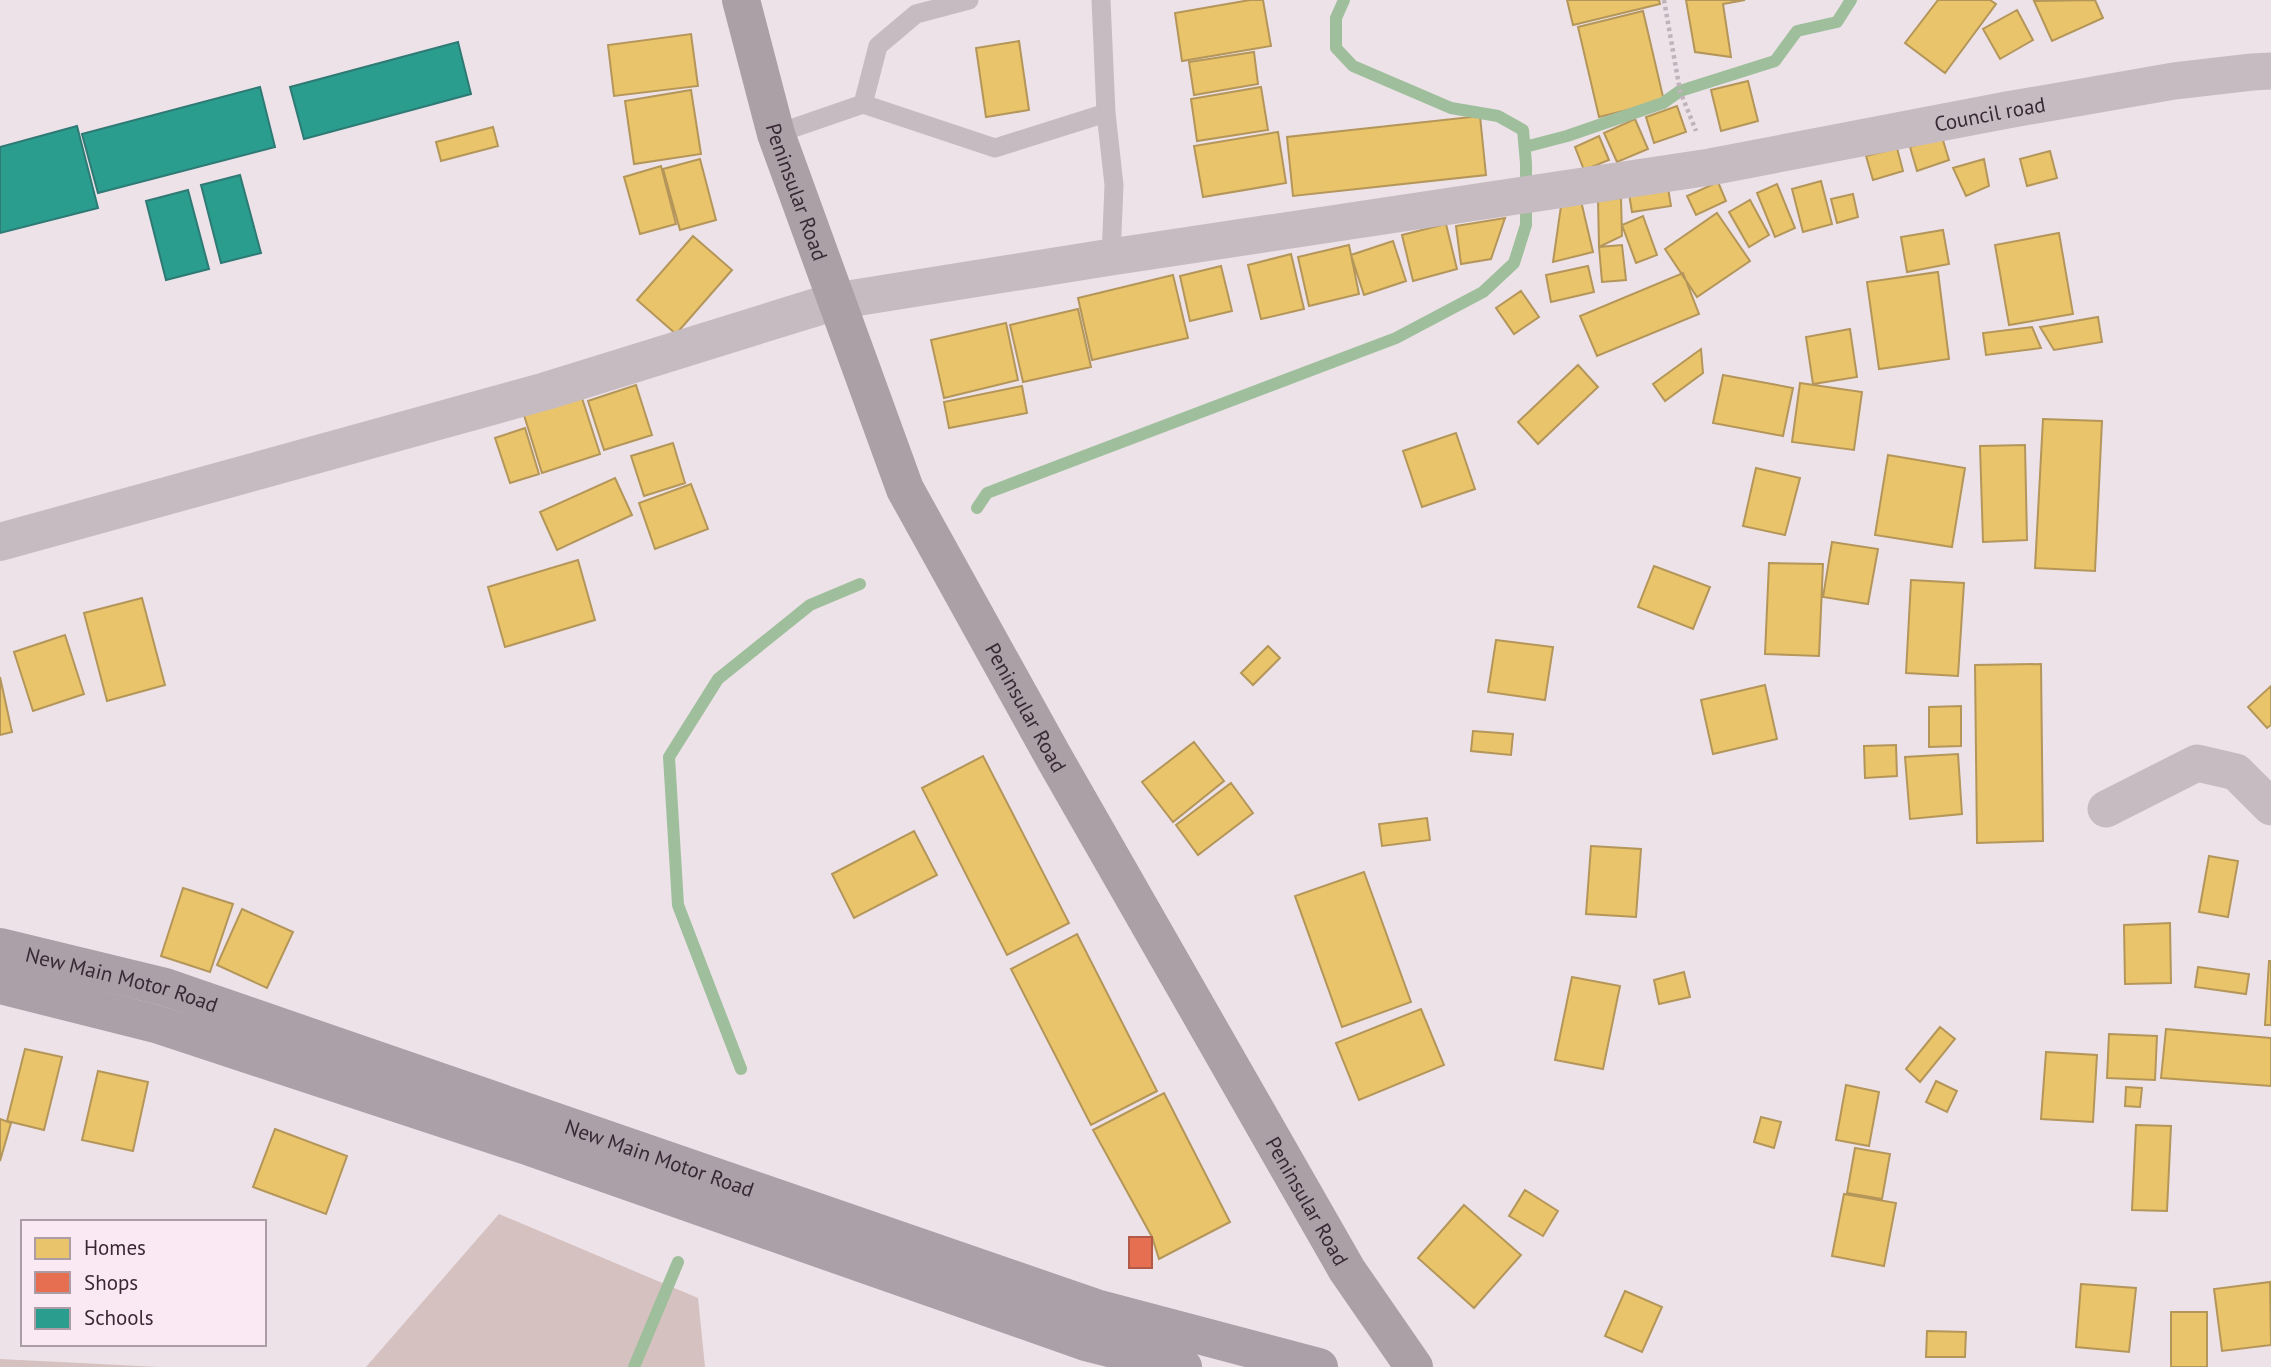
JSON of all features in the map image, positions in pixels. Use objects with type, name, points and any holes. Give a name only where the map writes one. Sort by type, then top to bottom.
[{"type":"highway","name":"New Main Motor Road","points":[[0,947],[165,988],[1096,1308],[1319,1367]]},
{"type":"highway","name":"New Main Motor Road","points":[[0,985],[156,1024],[527,1146],[1086,1342],[1183,1367]]},
{"type":"main road","name":"Peninsular Road","points":[[741,0],[776,134],[905,489],[1053,756],[1347,1270],[1414,1367]]},
{"type":"street","name":"Council road","points":[[836,301],[1710,167],[1952,120],[2174,81],[2271,71]]},
{"type":"street","points":[[0,542],[546,391],[836,301]]},
{"type":"street","points":[[2106,809],[2197,764],[2236,772],[2271,807]]},
{"type":"lane","points":[[863,104],[878,46],[916,14],[969,0]]},
{"type":"lane","points":[[1101,0],[1106,113],[1114,185],[1111,257]]},
{"type":"lane","points":[[776,134],[863,104],[995,148],[1106,113]]},
{"type":"path","points":[[1664,0],[1680,91],[1710,167]]},
{"type":"shaded area","points":[[499,1214],[698,1298],[705,1367],[366,1367]]},
{"type":"shaded area","points":[[0,1359],[159,1367],[0,1367]]},
{"type":"building: Homes","points":[[1263,0],[1271,46],[1182,61],[1175,13]]},
{"type":"building: Homes","points":[[1567,0],[1659,0],[1660,4],[1573,25]]},
{"type":"building: Homes","points":[[1686,0],[1745,0],[1723,4],[1731,57],[1695,52]]},
{"type":"building: Homes","points":[[1938,0],[1990,0],[1996,4],[1945,73],[1905,43]]},
{"type":"building: Homes","points":[[2095,0],[2103,18],[2052,41],[2034,1]]},
{"type":"building: Homes","points":[[2017,10],[2033,40],[2000,59],[1983,29]]},
{"type":"building: Homes","points":[[1643,11],[1664,101],[1599,117],[1578,27]]},
{"type":"building: Homes","points":[[691,34],[698,86],[614,96],[608,45]]},
{"type":"building: Homes","points":[[1019,41],[1029,110],[986,117],[976,48]]},
{"type":"building: Homes","points":[[1254,52],[1258,84],[1194,95],[1189,62]]},
{"type":"building: Homes","points":[[1748,81],[1758,121],[1721,131],[1711,90]]},
{"type":"building: Homes","points":[[1261,87],[1268,130],[1197,141],[1191,99]]},
{"type":"building: Homes","points":[[691,90],[701,154],[634,164],[625,101]]},
{"type":"building: Homes","points":[[1677,106],[1686,132],[1654,143],[1646,117]]},
{"type":"building: Homes","points":[[1480,116],[1486,175],[1293,196],[1287,137]]},
{"type":"building: Homes","points":[[1635,119],[1648,149],[1617,162],[1604,133]]},
{"type":"building: Homes","points":[[493,127],[498,146],[441,161],[436,142]]},
{"type":"building: Homes","points":[[1278,132],[1286,183],[1203,197],[1194,146]]},
{"type":"building: Homes","points":[[1599,136],[1609,160],[1584,170],[1575,147]]},
{"type":"building: Homes","points":[[1942,137],[1949,160],[1917,171],[1910,147]]},
{"type":"building: Homes","points":[[1897,148],[1903,171],[1873,180],[1866,156]]},
{"type":"building: Homes","points":[[2050,151],[2057,178],[2027,186],[2020,159]]},
{"type":"building: Homes","points":[[700,159],[716,220],[680,230],[663,169]]},
{"type":"building: Homes","points":[[1984,159],[1989,186],[1966,196],[1953,168]]},
{"type":"building: Homes","points":[[661,166],[676,224],[640,234],[624,177]]},
{"type":"building: Homes","points":[[1821,181],[1832,224],[1803,232],[1792,189]]},
{"type":"building: Homes","points":[[1718,182],[1726,201],[1696,215],[1687,196]]},
{"type":"building: Homes","points":[[1777,184],[1795,228],[1775,237],[1757,193]]},
{"type":"building: Homes","points":[[1668,188],[1671,206],[1632,212],[1629,194]]},
{"type":"building: Homes","points":[[1853,194],[1858,217],[1837,223],[1831,199]]},
{"type":"building: Homes","points":[[1621,198],[1622,236],[1599,247],[1598,199]]},
{"type":"building: Homes","points":[[1750,200],[1769,235],[1749,247],[1729,212]]},
{"type":"building: Homes","points":[[1581,201],[1593,252],[1553,262],[1561,206]]},
{"type":"building: Homes","points":[[1717,213],[1750,261],[1697,297],[1665,249]]},
{"type":"building: Homes","points":[[1643,216],[1657,255],[1636,263],[1622,225]]},
{"type":"building: Homes","points":[[1505,218],[1491,259],[1461,264],[1456,226]]},
{"type":"building: Homes","points":[[1446,224],[1457,269],[1413,281],[1402,235]]},
{"type":"building: Homes","points":[[1943,230],[1949,264],[1907,272],[1901,237]]},
{"type":"building: Homes","points":[[2059,233],[2073,314],[2009,325],[1995,245]]},
{"type":"building: Homes","points":[[693,236],[732,270],[676,334],[637,300]]},
{"type":"building: Homes","points":[[1393,241],[1406,281],[1364,295],[1351,255]]},
{"type":"building: Homes","points":[[1349,245],[1359,294],[1309,306],[1298,257]]},
{"type":"building: Homes","points":[[1622,245],[1626,280],[1602,282],[1599,247]]},
{"type":"building: Homes","points":[[1291,254],[1304,309],[1261,319],[1248,265]]},
{"type":"building: Homes","points":[[1221,266],[1232,311],[1190,321],[1180,276]]},
{"type":"building: Homes","points":[[1588,266],[1594,292],[1551,302],[1546,275]]},
{"type":"building: Homes","points":[[1938,272],[1949,359],[1879,369],[1867,282]]},
{"type":"building: Homes","points":[[1683,273],[1699,314],[1597,356],[1580,316]]},
{"type":"building: Homes","points":[[1173,275],[1188,338],[1092,360],[1078,298]]},
{"type":"building: Homes","points":[[1521,291],[1539,317],[1514,334],[1496,308]]},
{"type":"building: Homes","points":[[1078,309],[1091,367],[1023,382],[1010,325]]},
{"type":"building: Homes","points":[[2098,317],[2102,342],[2054,350],[2040,327]]},
{"type":"building: Homes","points":[[1006,323],[1018,380],[944,398],[931,340]]},
{"type":"building: Homes","points":[[2032,327],[2041,348],[1986,355],[1983,333]]},
{"type":"building: Homes","points":[[1850,329],[1857,377],[1813,384],[1806,337]]},
{"type":"building: Homes","points":[[1701,349],[1703,373],[1665,401],[1653,384]]},
{"type":"building: Homes","points":[[1578,365],[1598,387],[1538,444],[1518,422]]},
{"type":"building: Homes","points":[[1723,375],[1793,388],[1783,436],[1713,423]]},
{"type":"building: Homes","points":[[1800,383],[1862,392],[1854,450],[1792,442]]},
{"type":"building: Homes","points":[[636,385],[652,435],[604,450],[588,401]]},
{"type":"building: Homes","points":[[1022,386],[1027,413],[949,428],[944,402]]},
{"type":"building: Homes","points":[[581,395],[600,454],[542,473],[524,415]]},
{"type":"building: Homes","points":[[2043,419],[2102,421],[2095,571],[2035,568]]},
{"type":"building: Homes","points":[[525,428],[539,474],[510,483],[495,438]]},
{"type":"building: Homes","points":[[1456,433],[1475,489],[1422,507],[1403,451]]},
{"type":"building: Homes","points":[[673,443],[685,483],[644,496],[631,456]]},
{"type":"building: Homes","points":[[2025,445],[2027,540],[1983,542],[1980,446]]},
{"type":"building: Homes","points":[[1888,455],[1965,468],[1952,547],[1875,535]]},
{"type":"building: Homes","points":[[1756,468],[1800,478],[1785,535],[1743,526]]},
{"type":"building: Homes","points":[[615,478],[632,515],[557,550],[540,512]]},
{"type":"building: Homes","points":[[691,484],[708,529],[655,549],[639,503]]},
{"type":"building: Homes","points":[[1832,542],[1878,549],[1868,604],[1823,597]]},
{"type":"building: Homes","points":[[578,560],[595,620],[505,647],[488,587]]},
{"type":"building: Homes","points":[[1769,563],[1823,564],[1819,656],[1765,654]]},
{"type":"building: Homes","points":[[1654,566],[1710,587],[1693,629],[1638,607]]},
{"type":"building: Homes","points":[[1911,580],[1964,583],[1958,676],[1906,673]]},
{"type":"building: Homes","points":[[142,598],[165,685],[107,701],[84,613]]},
{"type":"building: Homes","points":[[65,635],[84,694],[33,711],[14,652]]},
{"type":"building: Homes","points":[[1496,640],[1553,647],[1545,700],[1488,692]]},
{"type":"building: Homes","points":[[1268,646],[1280,658],[1253,685],[1241,673]]},
{"type":"building: Homes","points":[[2041,664],[2043,841],[1977,843],[1975,665]]},
{"type":"building: Homes","points":[[0,677],[12,732],[0,735]]},
{"type":"building: Homes","points":[[1765,685],[1777,739],[1713,754],[1701,700]]},
{"type":"building: Homes","points":[[2271,686],[2271,725],[2267,728],[2248,707]]},
{"type":"building: Homes","points":[[1961,706],[1961,746],[1929,747],[1929,707]]},
{"type":"building: Homes","points":[[1473,731],[1513,734],[1511,755],[1471,751]]},
{"type":"building: Homes","points":[[1194,742],[1224,781],[1173,822],[1142,782]]},
{"type":"building: Homes","points":[[1896,745],[1897,776],[1865,778],[1864,746]]},
{"type":"building: Homes","points":[[1958,754],[1962,814],[1910,819],[1905,757]]},
{"type":"building: Homes","points":[[983,756],[1069,923],[1007,955],[922,788]]},
{"type":"building: Homes","points":[[1231,783],[1253,813],[1198,855],[1176,825]]},
{"type":"building: Homes","points":[[1427,818],[1430,840],[1382,846],[1379,824]]},
{"type":"building: Homes","points":[[914,831],[937,875],[854,918],[832,874]]},
{"type":"building: Homes","points":[[1591,846],[1641,849],[1636,917],[1586,914]]},
{"type":"building: Homes","points":[[2209,856],[2238,861],[2228,917],[2199,912]]},
{"type":"building: Homes","points":[[1364,872],[1411,1002],[1342,1027],[1295,896]]},
{"type":"building: Homes","points":[[183,888],[233,904],[210,972],[161,956]]},
{"type":"building: Homes","points":[[242,909],[293,932],[267,988],[217,965]]},
{"type":"building: Homes","points":[[2170,923],[2171,983],[2125,984],[2124,925]]},
{"type":"building: Homes","points":[[1077,934],[1157,1091],[1091,1125],[1011,969]]},
{"type":"building: Homes","points":[[2269,961],[2271,1025],[2265,1025]]},
{"type":"building: Homes","points":[[2198,967],[2249,974],[2246,994],[2195,987]]},
{"type":"building: Homes","points":[[1684,972],[1690,997],[1659,1004],[1654,980]]},
{"type":"building: Homes","points":[[1572,977],[1620,986],[1603,1069],[1555,1060]]},
{"type":"building: Homes","points":[[1421,1009],[1444,1065],[1359,1100],[1336,1043]]},
{"type":"building: Homes","points":[[1940,1027],[1955,1039],[1920,1082],[1906,1069]]},
{"type":"building: Homes","points":[[2166,1029],[2271,1038],[2271,1086],[2161,1078]]},
{"type":"building: Homes","points":[[2109,1034],[2157,1036],[2155,1080],[2107,1078]]},
{"type":"building: Homes","points":[[25,1049],[62,1057],[44,1130],[7,1121]]},
{"type":"building: Homes","points":[[2046,1052],[2097,1055],[2093,1122],[2041,1119]]},
{"type":"building: Homes","points":[[98,1071],[148,1082],[133,1151],[82,1140]]},
{"type":"building: Homes","points":[[1936,1081],[1957,1091],[1947,1112],[1926,1102]]},
{"type":"building: Homes","points":[[1846,1085],[1879,1092],[1869,1146],[1836,1140]]},
{"type":"building: Homes","points":[[2126,1087],[2142,1088],[2140,1107],[2125,1106]]},
{"type":"building: Homes","points":[[1164,1093],[1230,1222],[1159,1259],[1152,1237],[1093,1130]]},
{"type":"building: Homes","points":[[1761,1117],[1781,1122],[1774,1148],[1754,1142]]},
{"type":"building: Homes","points":[[0,1119],[11,1123],[0,1161]]},
{"type":"building: Homes","points":[[2136,1125],[2171,1126],[2167,1211],[2132,1210]]},
{"type":"building: Homes","points":[[275,1129],[347,1156],[326,1214],[253,1187]]},
{"type":"building: Homes","points":[[1855,1148],[1890,1154],[1882,1199],[1847,1193]]},
{"type":"building: Homes","points":[[1525,1190],[1558,1211],[1543,1236],[1509,1216]]},
{"type":"building: Homes","points":[[1844,1194],[1896,1203],[1884,1266],[1832,1256]]},
{"type":"building: Homes","points":[[1464,1205],[1521,1255],[1474,1308],[1418,1258]]},
{"type":"building: Homes","points":[[2270,1282],[2271,1345],[2222,1351],[2214,1289]]},
{"type":"building: Homes","points":[[2081,1284],[2136,1288],[2129,1352],[2076,1347]]},
{"type":"building: Homes","points":[[1625,1291],[1662,1307],[1642,1352],[1605,1336]]},
{"type":"building: Homes","points":[[2171,1312],[2207,1312],[2207,1367],[2171,1367]]},
{"type":"building: Homes","points":[[1927,1331],[1966,1332],[1965,1357],[1926,1357]]},
{"type":"building: Shops","points":[[1129,1237],[1152,1237],[1152,1268],[1129,1268]]},
{"type":"building: Schools","points":[[458,42],[471,94],[304,139],[290,87]]},
{"type":"building: Schools","points":[[260,87],[275,147],[98,193],[82,134]]},
{"type":"building: Schools","points":[[77,126],[98,208],[0,233],[0,147]]},
{"type":"building: Schools","points":[[240,175],[261,253],[221,263],[201,185]]},
{"type":"building: Schools","points":[[188,190],[209,269],[166,280],[146,201]]},
{"type":"waterway","points":[[977,508],[987,493],[1396,338],[1483,292],[1514,263],[1526,225],[1523,130],[1498,116],[1451,108],[1353,66],[1336,48],[1336,18],[1344,0]]},
{"type":"waterway","points":[[1525,147],[1567,136],[1663,103],[1680,91],[1775,61],[1797,31],[1837,22],[1851,0]]},
{"type":"waterway","points":[[741,1069],[678,905],[669,757],[718,679],[810,605],[860,584]]},
{"type":"waterway","points":[[634,1367],[678,1262]]}]
